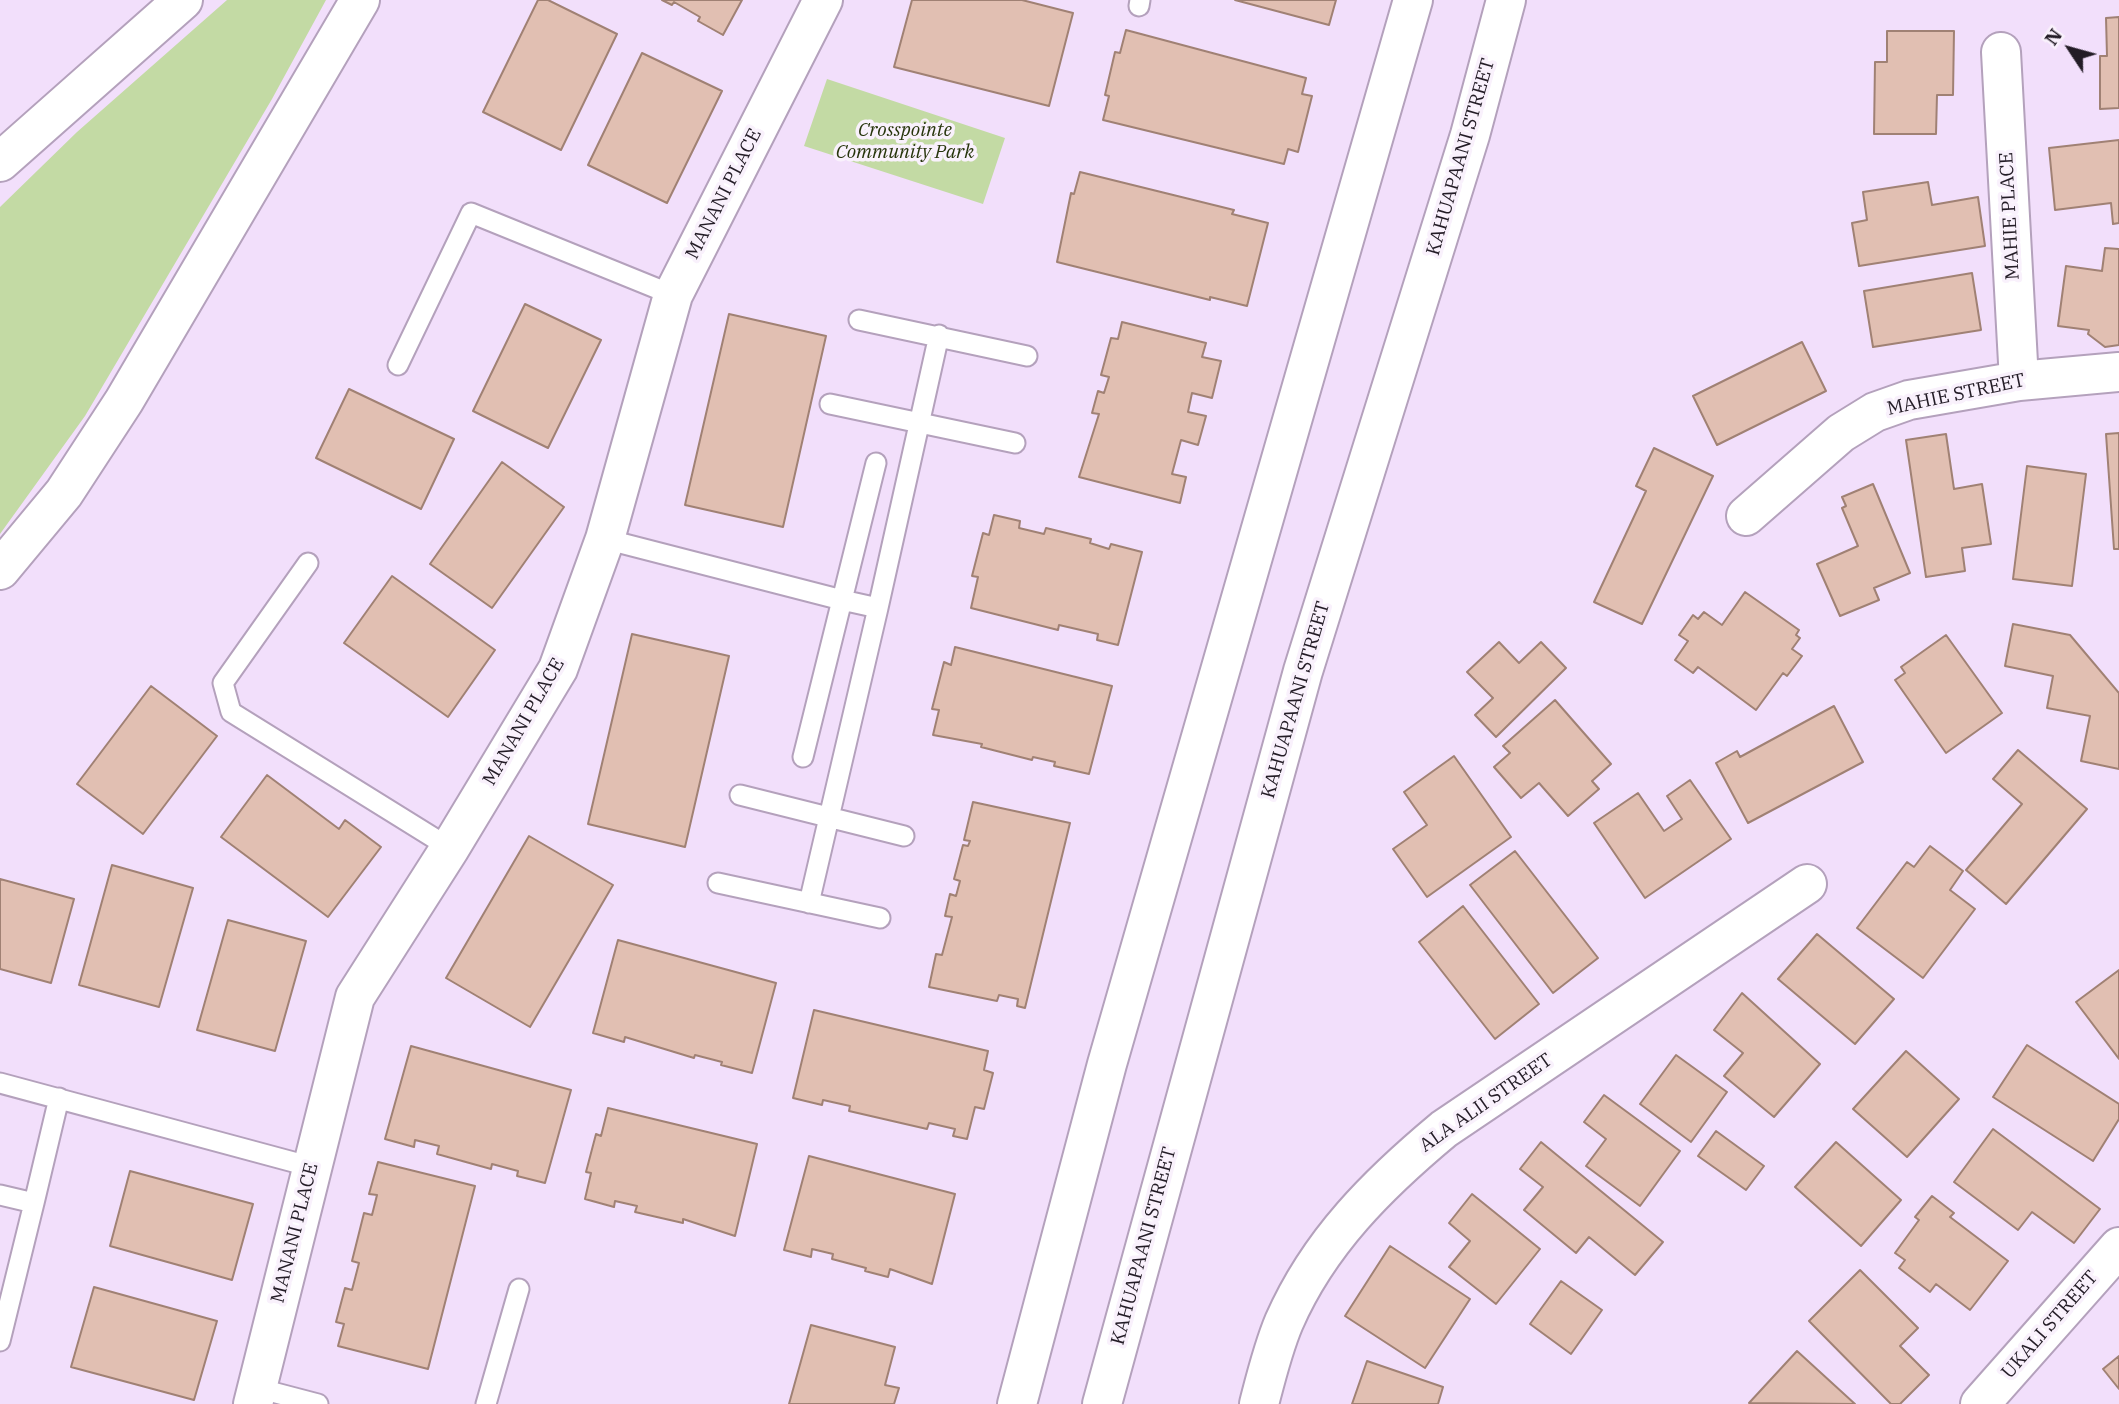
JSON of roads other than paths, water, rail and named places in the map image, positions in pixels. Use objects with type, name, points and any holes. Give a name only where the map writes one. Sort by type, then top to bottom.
[{"type":"main road","points":[[0,162],[183,0]]},
{"type":"main road","points":[[0,570],[64,493],[124,401],[360,0]]},
{"type":"main road","name":"MANANI PLACE","points":[[255,1396],[355,997],[450,848],[558,669],[605,539],[674,295],[823,0]]},
{"type":"main road","points":[[1017,1404],[1107,1064],[1413,0]]},
{"type":"main road","name":"KAHUAPAANI STREET","points":[[1102,1404],[1303,671],[1470,135],[1506,0]]},
{"type":"main road","name":"MAHIE PLACE","points":[[2001,52],[2019,381]]},
{"type":"main road","name":"MAHIE STREET","points":[[1746,516],[1842,433],[1875,412],[1909,400],[2019,381],[2119,372]]},
{"type":"main road","name":"ALA ALII STREET","points":[[1259,1404],[1283,1324],[1300,1289],[1334,1236],[1392,1172],[1444,1129],[1807,884]]},
{"type":"main road","name":"UKALI STREET","points":[[1980,1404],[2119,1247]]},
{"type":"lane","points":[[398,365],[471,213],[674,295]]},
{"type":"lane","points":[[859,320],[1027,356]]},
{"type":"lane","points":[[809,903],[939,335]]},
{"type":"lane","points":[[830,404],[1015,443]]},
{"type":"lane","points":[[803,757],[876,463]]},
{"type":"lane","points":[[605,539],[878,608]]},
{"type":"lane","points":[[308,563],[223,683],[231,712],[450,848]]},
{"type":"lane","points":[[740,795],[904,835]]},
{"type":"lane","points":[[718,883],[880,918]]},
{"type":"lane","points":[[0,1083],[312,1167]]},
{"type":"lane","points":[[0,1341],[59,1098]]},
{"type":"lane","points":[[0,1195],[34,1203]]},
{"type":"lane","points":[[486,1404],[519,1289]]},
{"type":"lane","points":[[255,1396],[317,1404]]},
{"type":"park label","name":"Crosspointe Community Park","points":[[905,142]]}]
